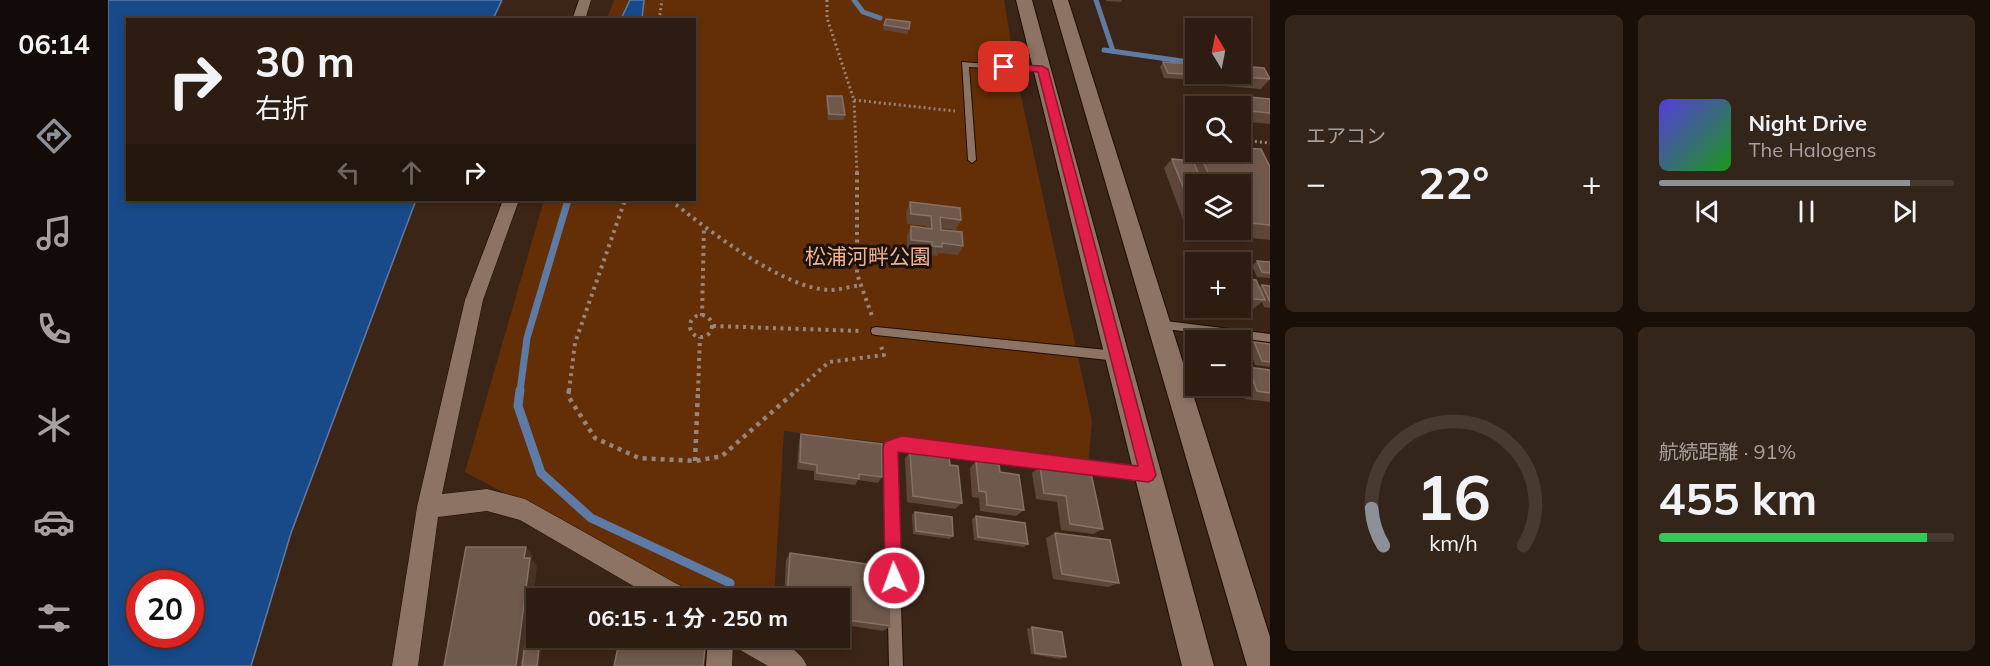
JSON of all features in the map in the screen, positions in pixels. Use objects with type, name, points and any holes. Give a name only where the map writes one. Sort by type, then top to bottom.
[{"type":"street","points":[[579,18],[585,0]]},
{"type":"street","points":[[1024,0],[1198,666]]},
{"type":"street","points":[[1060,0],[1263,666]]},
{"type":"street","points":[[405,666],[428,507],[474,300],[511,201]]},
{"type":"street","points":[[428,507],[487,500],[525,510],[660,588]]},
{"type":"street","points":[[719,666],[720,648]]},
{"type":"street","points":[[762,648],[794,666]]},
{"type":"lane","points":[[972,160],[965,64],[1042,69]]},
{"type":"lane","points":[[1158,324],[1270,338]]},
{"type":"lane","points":[[876,331],[1117,356]]},
{"type":"lane","points":[[896,666],[890,447],[902,443],[1148,475]]},
{"type":"path","points":[[659,18],[662,0]]},
{"type":"path","points":[[625,201],[575,343],[568,396],[595,438],[639,458],[695,461],[722,456],[829,362],[884,355],[857,274],[858,190],[854,100],[827,18],[827,0]]},
{"type":"path","points":[[854,100],[968,112]]},
{"type":"path","points":[[1251,141],[1270,143]]},
{"type":"path","points":[[671,201],[704,227],[789,278],[828,290],[862,285]]},
{"type":"path","points":[[702,316],[704,227]]},
{"type":"path","points":[[702,316],[709,318],[713,326],[710,333],[700,337],[691,333],[688,326],[691,320],[702,316]]},
{"type":"path","points":[[713,326],[876,331]]},
{"type":"path","points":[[695,461],[700,337]]},
{"type":"green space","name":"松浦河畔公園","points":[[614,0],[1004,0],[1017,78],[1092,421],[1088,466],[784,431],[775,588],[682,588],[465,472],[544,201],[696,201],[696,18],[607,18]]},
{"type":"water","points":[[108,0],[502,0],[493,18],[126,18],[126,201],[416,201],[291,533],[251,666],[108,666]]},
{"type":"water","points":[[630,0],[644,0],[642,18],[621,18]]},
{"type":"building","points":[[886,19],[910,22],[909,29],[884,25]]},
{"type":"building","points":[[1163,62],[1185,63],[1185,74],[1168,73]]},
{"type":"building","points":[[1251,67],[1264,68],[1270,79],[1251,77]]},
{"type":"building","points":[[827,96],[842,96],[845,115],[829,114]]},
{"type":"building","points":[[1251,97],[1270,99],[1270,113],[1251,111]]},
{"type":"building","points":[[1251,149],[1261,149],[1270,167],[1270,225],[1251,223],[1251,174],[1209,174],[1203,162],[1251,162]]},
{"type":"building","points":[[1172,159],[1193,162],[1199,174],[1185,174],[1185,192]]},
{"type":"building","points":[[910,202],[960,208],[961,220],[940,217],[941,230],[962,232],[963,246],[942,243],[942,247],[932,246],[932,242],[911,240],[911,226],[932,229],[931,216],[911,214]]},
{"type":"building","points":[[1257,261],[1270,262],[1270,273],[1262,272]]},
{"type":"building","points":[[1251,279],[1256,280],[1265,300],[1251,299]]},
{"type":"building","points":[[1262,285],[1270,286],[1270,302]]},
{"type":"building","points":[[1254,342],[1270,344],[1270,362],[1262,361]]},
{"type":"building","points":[[1251,367],[1270,370],[1270,393],[1257,391],[1251,375]]},
{"type":"building","points":[[801,434],[882,444],[882,477],[859,474],[859,479],[817,473],[817,465],[800,462]]},
{"type":"building","points":[[910,452],[949,457],[950,465],[958,466],[962,503],[913,496]]},
{"type":"building","points":[[976,461],[999,464],[1000,472],[1019,475],[1024,510],[987,505],[986,492],[979,491]]},
{"type":"building","points":[[1040,467],[1091,473],[1103,529],[1070,524],[1066,496],[1044,493]]},
{"type":"building","points":[[915,512],[952,517],[953,536],[916,531]]},
{"type":"building","points":[[976,516],[1025,523],[1028,544],[978,537]]},
{"type":"building","points":[[1055,533],[1110,540],[1119,583],[1062,574]]},
{"type":"building","points":[[466,547],[526,547],[524,558],[530,558],[516,666],[444,666]]},
{"type":"building","points":[[790,553],[880,566],[881,579],[890,580],[891,626],[850,620],[850,588],[788,588]]},
{"type":"building","points":[[1032,627],[1062,632],[1066,657],[1035,653]]},
{"type":"building","points":[[526,637],[526,648],[539,648],[537,666],[522,666]]},
{"type":"building","points":[[618,648],[705,648],[703,666],[614,666]]},
{"type":"waterway","points":[[854,0],[863,12],[880,18]]},
{"type":"waterway","points":[[1096,0],[1113,51]]},
{"type":"waterway","points":[[1104,50],[1185,61]]},
{"type":"waterway","points":[[520,391],[527,338],[568,201]]},
{"type":"waterway","points":[[520,390],[518,406],[541,473],[591,518],[730,583]]},
{"type":"route","points":[[894,578],[890,447],[902,443],[1148,475],[1042,69],[1004,67]]}]
